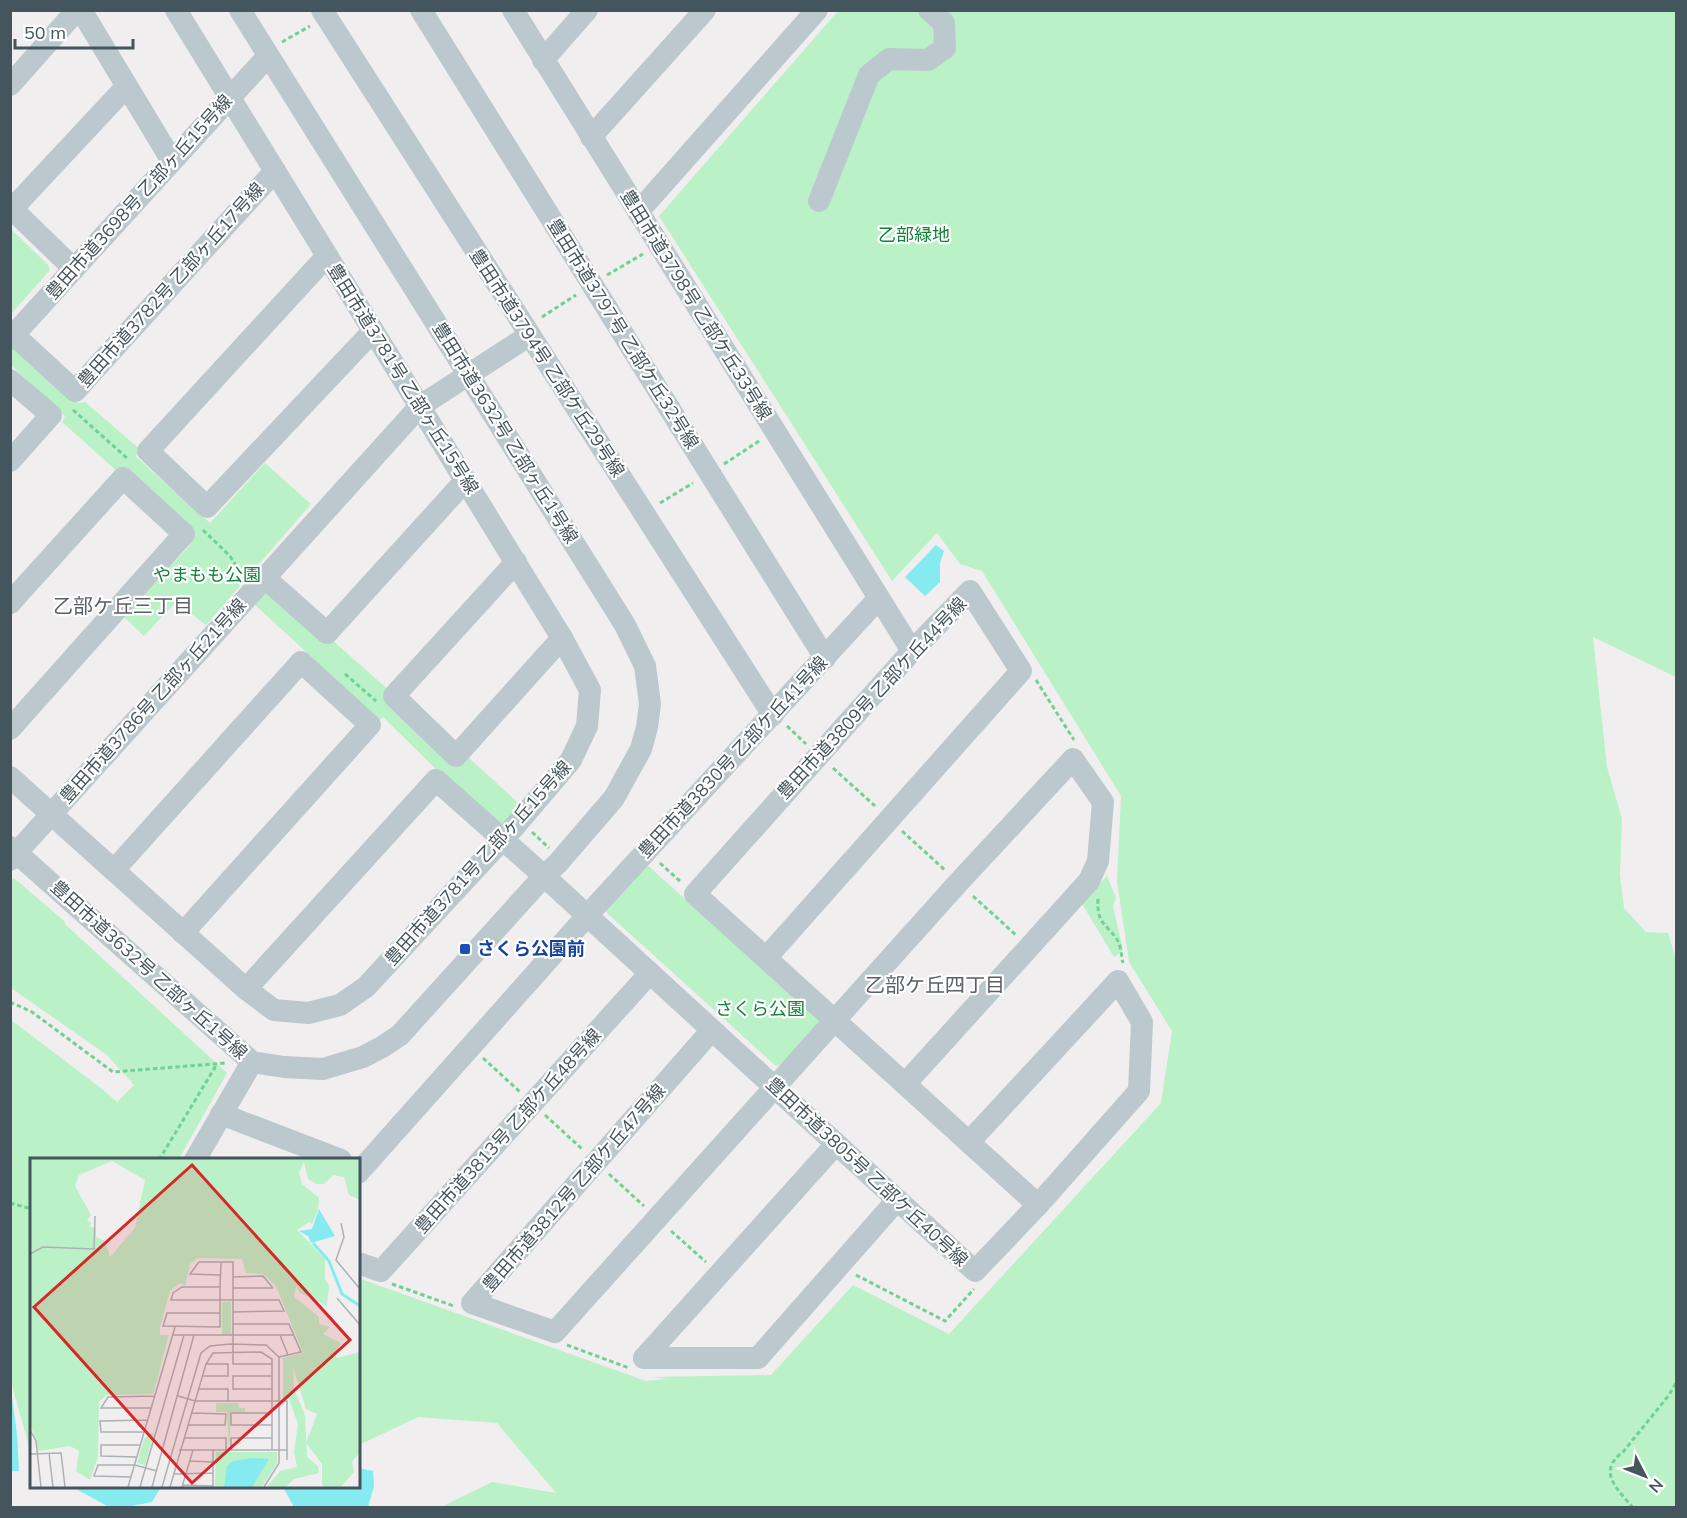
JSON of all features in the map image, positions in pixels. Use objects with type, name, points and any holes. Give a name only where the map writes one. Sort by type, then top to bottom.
[{"type":"street","points":[[10,85],[79,10],[172,161]]},
{"type":"street","name":"豊田市道3781号 乙部ヶ丘15号線","points":[[10,777],[246,989],[274,1010],[308,1013],[340,1005],[366,987],[519,821],[571,760],[587,726],[590,690],[562,638],[176,10]]},
{"type":"street","name":"豊田市道3632号 乙部ヶ丘1号線","points":[[13,853],[243,1063],[323,1069],[363,1057],[400,1035],[551,864],[614,798],[641,749],[647,727],[650,704],[645,666],[626,625],[468,375],[271,50],[240,10]]},
{"type":"street","name":"豊田市道3797号 乙部ケ丘32号線","points":[[421,10],[825,658]]},
{"type":"street","name":"豊田市道3798号 乙部ケ丘33号線","points":[[513,10],[912,651]]},
{"type":"street","points":[[543,60],[586,10]]},
{"type":"street","points":[[591,137],[705,10]]},
{"type":"street","points":[[638,212],[817,10]]},
{"type":"street","points":[[819,201],[869,75],[889,59],[928,60],[945,48],[944,23],[929,10]]},
{"type":"street","name":"豊田市道3794号 乙部ケ丘29号線","points":[[324,14],[778,719]]},
{"type":"street","name":"豊田市道3698号 乙部ヶ丘15号線","points":[[12,337],[271,50]]},
{"type":"street","points":[[74,268],[11,208],[126,87]]},
{"type":"street","name":"豊田市道3782号 乙部ヶ丘17号線","points":[[12,337],[75,391],[275,171]]},
{"type":"street","points":[[327,256],[148,451],[207,507],[374,331]]},
{"type":"street","name":"豊田市道3786号 乙部ヶ丘21号線","points":[[13,853],[52,814],[420,406],[468,375],[527,332]]},
{"type":"street","points":[[10,380],[51,415],[10,461]]},
{"type":"street","points":[[10,603],[123,478],[184,534],[10,729]]},
{"type":"street","points":[[258,585],[327,633],[465,481]]},
{"type":"street","points":[[516,562],[394,696],[456,756],[562,638]]},
{"type":"street","name":"豊田市道3809号 乙部ケ丘44号線","points":[[695,894],[912,651],[970,591],[1021,671],[766,958]]},
{"type":"street","name":"豊田市道3830号 乙部ケ丘41号線","points":[[360,1169],[647,851],[778,719],[825,658],[879,598]]},
{"type":"street","points":[[114,870],[301,662],[370,725],[183,933]]},
{"type":"street","name":"豊田市道3812号 乙部ケ丘47号線","points":[[712,1030],[472,1303],[555,1332],[834,1020],[1073,759],[1103,802],[1098,861],[1089,881],[1029,947]]},
{"type":"street","name":"豊田市道3805号 乙部ケ丘40号線","points":[[246,989],[436,780],[502,839],[551,864],[587,916],[975,1271],[1038,1205],[1139,1091],[1142,1022],[1118,981],[969,1142]]},
{"type":"street","points":[[695,894],[1038,1205]]},
{"type":"street","points":[[905,1084],[1029,947]]},
{"type":"street","name":"豊田市道3813号 乙部ケ丘48号線","points":[[360,1264],[381,1270],[650,973]]},
{"type":"street","points":[[196,1158],[221,1114],[243,1063]]},
{"type":"street","points":[[221,1114],[336,1158]]},
{"type":"street","points":[[836,1144],[644,1358],[758,1358],[897,1200]]},
{"type":"path","points":[[271,50],[324,14]]},
{"type":"path","points":[[527,332],[592,285],[658,244]]},
{"type":"path","points":[[73,410],[133,464]]},
{"type":"path","points":[[644,513],[710,474],[775,431]]},
{"type":"path","points":[[201,528],[258,585]]},
{"type":"path","points":[[1036,679],[1077,745]]},
{"type":"path","points":[[778,719],[1029,947]]},
{"type":"path","points":[[519,821],[551,864]]},
{"type":"path","points":[[647,851],[695,894]]},
{"type":"path","points":[[1098,895],[1098,912],[1104,926],[1118,940],[1124,967]]},
{"type":"path","points":[[10,1002],[32,1012],[113,1072],[243,1063]]},
{"type":"path","points":[[471,1046],[720,1275]]},
{"type":"path","points":[[160,1158],[217,1064]]},
{"type":"path","points":[[10,1203],[30,1208]]},
{"type":"path","points":[[852,1272],[945,1321],[976,1288]]},
{"type":"path","points":[[392,1284],[462,1309]]},
{"type":"path","points":[[557,1341],[638,1372]]},
{"type":"path","points":[[1633,1508],[1611,1479],[1610,1467],[1614,1458],[1623,1452],[1677,1383]]},
{"type":"green space","name":"乙部緑地","points":[[838,11],[1676,11],[1676,677],[1593,637],[1607,767],[1622,819],[1620,874],[1624,908],[1646,932],[1668,933],[1676,959],[1676,1507],[441,1507],[492,1482],[556,1493],[497,1423],[418,1417],[360,1445],[360,1279],[646,1381],[667,1379],[652,1377],[771,1375],[853,1285],[949,1334],[1161,1103],[1172,1031],[1129,962],[1117,881],[1121,796],[982,571],[960,564],[937,533],[892,581],[659,216]]},
{"type":"green space","points":[[11,229],[48,265],[50,270],[11,314]]},
{"type":"green space","name":"やまもも公園","points":[[10,349],[19,349],[78,403],[85,402],[142,451],[135,456],[210,523],[265,463],[311,504],[206,625],[176,602],[144,636],[124,617],[190,545],[193,535],[62,422],[65,416],[11,365]]},
{"type":"green space","points":[[268,589],[332,640],[524,808],[502,827],[435,768],[383,717],[380,720],[254,604]]},
{"type":"green space","name":"さくら公園","points":[[645,863],[817,1018],[819,1024],[781,1064],[776,1066],[607,913],[606,908]]},
{"type":"green space","points":[[1107,876],[1116,898],[1113,906],[1123,950],[1114,957],[1081,902]]},
{"type":"green space","points":[[14,878],[64,921],[227,1073],[180,1158],[30,1158],[30,1449],[11,1382],[11,1020],[117,1102],[134,1085],[107,1055],[11,988],[10,881]]},
{"type":"water","points":[[936,545],[944,551],[940,563],[940,582],[925,596],[905,577]]},
{"type":"water","points":[[11,1389],[17,1434],[19,1471],[11,1471]]},
{"type":"water","points":[[360,1468],[373,1471],[374,1486],[368,1507],[294,1507],[284,1488],[360,1488]]},
{"type":"water","points":[[76,1488],[160,1488],[152,1502],[127,1507],[109,1507]]},
{"type":"place","name":"さくら公園前","points":[[465,949]]},
{"type":"district","name":"乙部ケ丘三丁目","points":[[123,606]]},
{"type":"district","name":"乙部ケ丘四丁目","points":[[935,985]]}]
